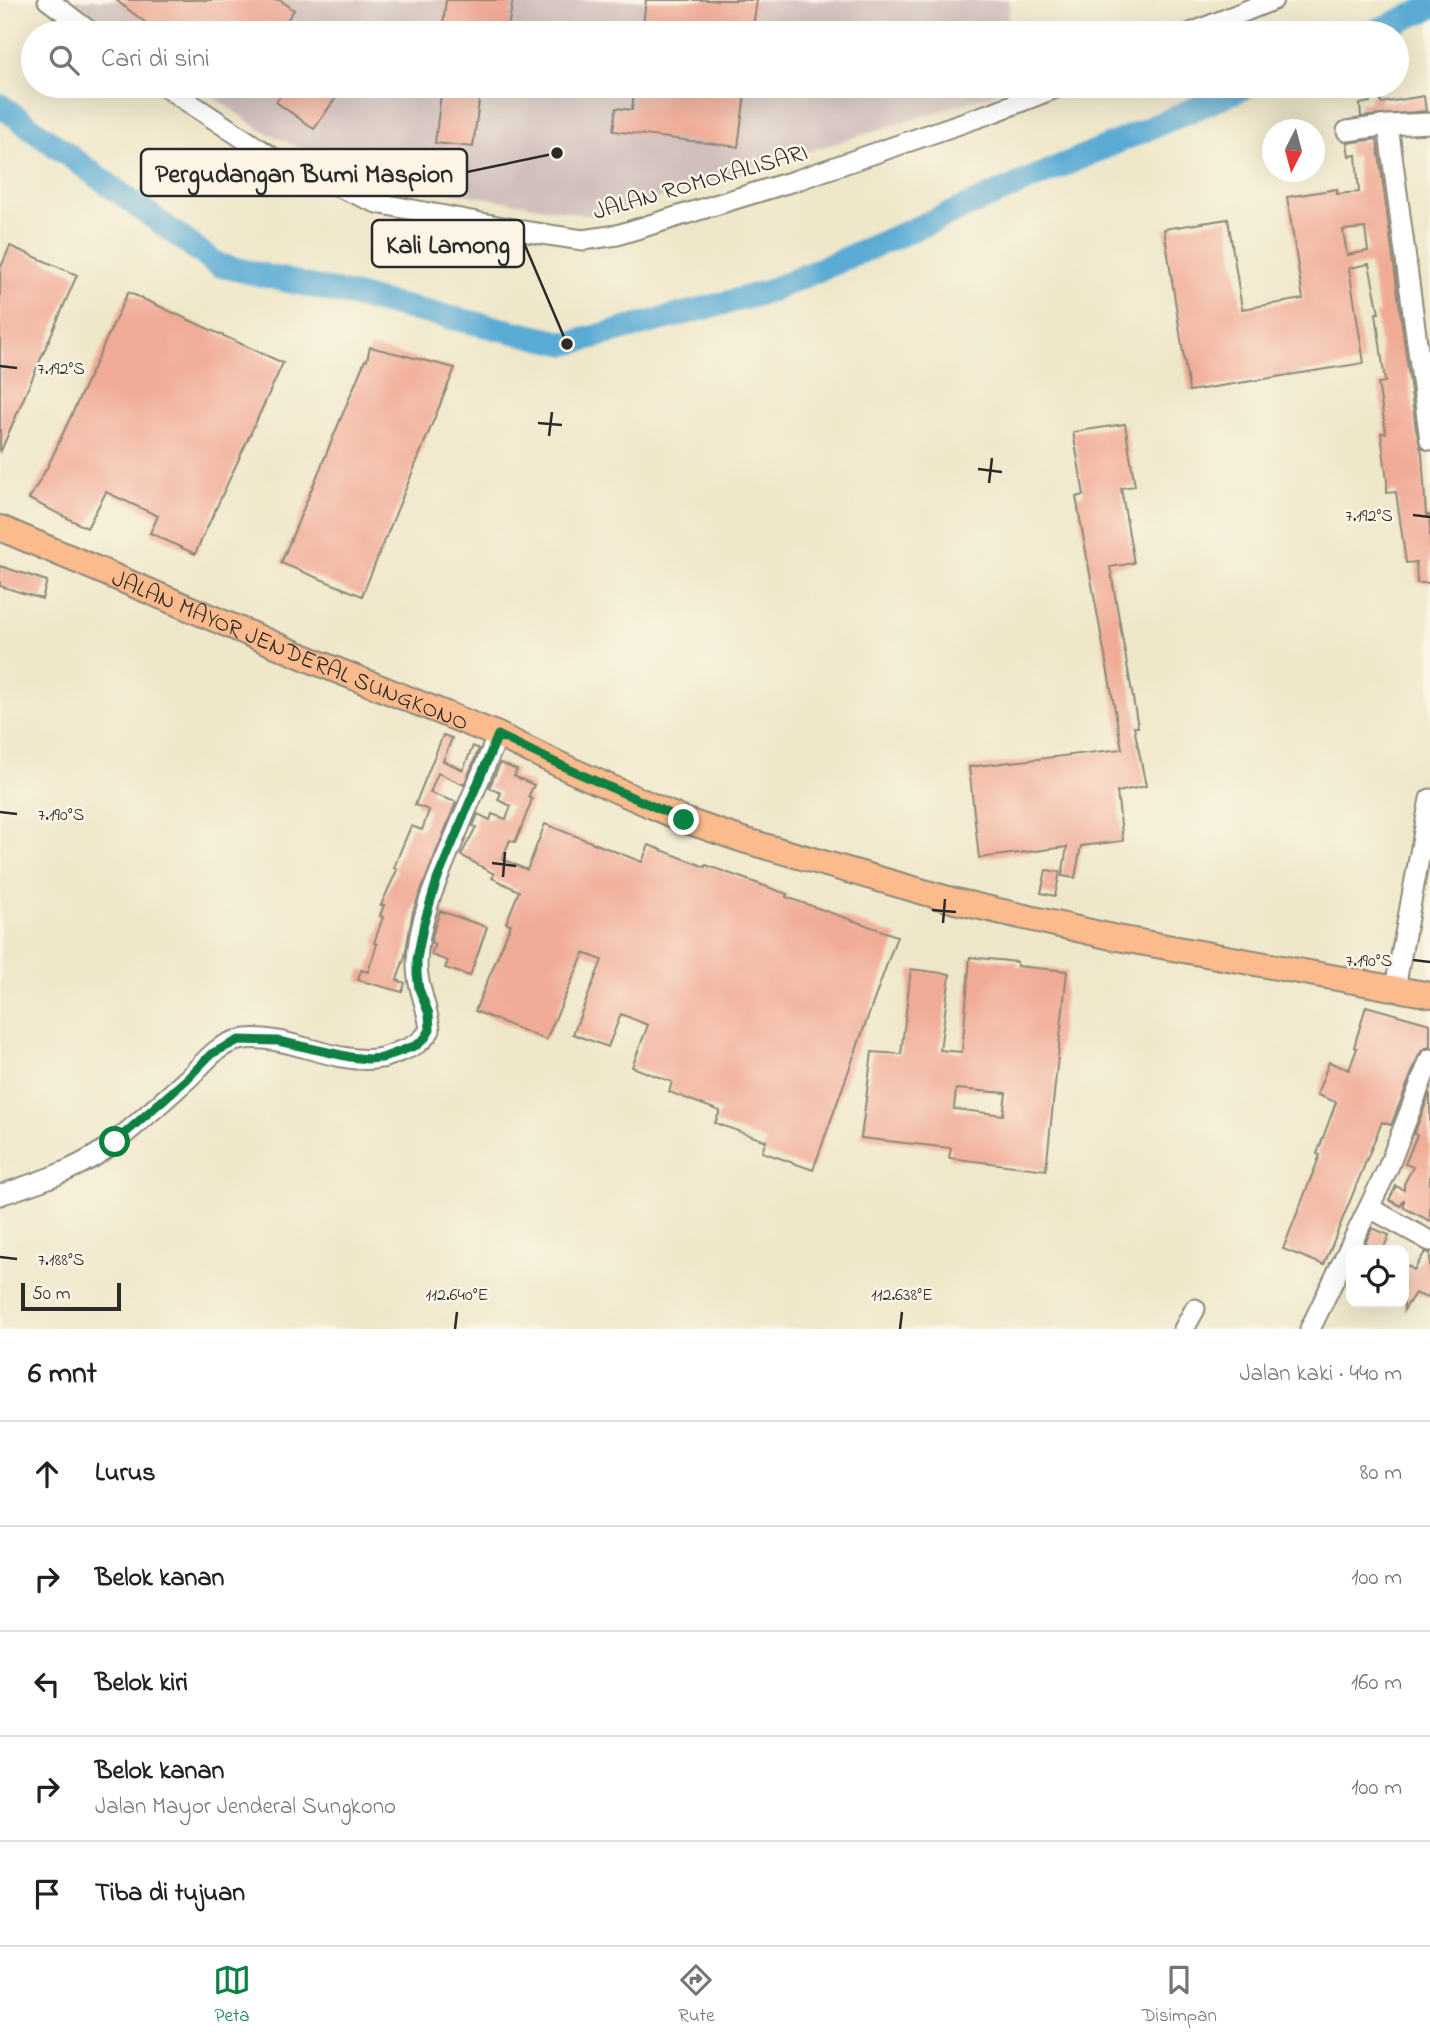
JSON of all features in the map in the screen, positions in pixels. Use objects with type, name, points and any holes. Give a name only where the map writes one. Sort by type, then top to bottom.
[{"type":"main road","name":"JALAN MAYOR JENDERAL SUNGKONO","points":[[0,527],[255,637],[498,735],[684,820],[743,840],[942,898],[1130,941],[1430,995]]},
{"type":"street","points":[[48,0],[76,21]]},
{"type":"street","points":[[1221,21],[1273,0]]},
{"type":"street","name":"JALAN ROMOKALISARI","points":[[182,98],[279,162],[377,203],[583,240],[617,235],[797,180],[1031,98]]},
{"type":"street","points":[[1347,131],[1430,123]]},
{"type":"street","points":[[1388,125],[1430,440]]},
{"type":"street","points":[[1410,302],[1430,299]]},
{"type":"street","points":[[0,1195],[61,1174],[99,1153],[187,1079],[211,1054],[239,1040],[278,1041],[368,1059],[382,1058],[417,1045],[430,1030],[429,1014],[419,989],[417,974],[424,923],[437,880],[498,735]]},
{"type":"street","points":[[1395,988],[1430,799]]},
{"type":"street","points":[[1310,1329],[1388,1168],[1430,1059]]},
{"type":"street","points":[[1370,1208],[1430,1241]]},
{"type":"street","points":[[1184,1329],[1195,1309]]},
{"type":"shaded area","points":[[74,0],[1010,0],[1007,21],[105,21]]},
{"type":"shaded area","points":[[215,98],[980,98],[599,217],[364,177],[261,130]]},
{"type":"building","points":[[116,0],[280,0],[294,10],[286,21],[143,21]]},
{"type":"building","points":[[446,0],[513,0],[509,21],[443,21]]},
{"type":"building","points":[[646,0],[757,0],[754,21],[643,21]]},
{"type":"building","points":[[1424,96],[1426,111],[1361,117],[1360,104],[1370,102],[1370,98],[1380,98],[1381,103]]},
{"type":"building","points":[[279,98],[336,98],[314,129],[276,102]]},
{"type":"building","points":[[441,98],[479,98],[473,147],[435,143]]},
{"type":"building","points":[[634,98],[744,98],[738,147],[613,131],[616,108],[632,110]]},
{"type":"building","points":[[1377,139],[1416,429],[1422,453],[1426,515],[1429,515],[1430,527],[1430,583],[1417,583],[1416,562],[1406,563],[1396,492],[1387,493],[1381,433],[1386,433],[1378,383],[1385,382],[1376,313],[1379,313],[1369,264],[1349,268],[1364,363],[1189,391],[1164,229],[1228,219],[1242,309],[1303,299],[1287,197],[1337,189],[1337,194],[1359,192],[1356,155],[1349,156],[1347,143]],"holes":[[[1365,228],[1368,251],[1347,255],[1343,230]]]},
{"type":"building","points":[[10,246],[77,275],[0,453],[0,269]]},
{"type":"building","points":[[128,292],[283,363],[195,554],[150,533],[158,516],[106,492],[87,528],[29,499],[48,466]]},
{"type":"building","points":[[370,347],[455,368],[362,596],[281,563],[367,360]]},
{"type":"building","points":[[1125,424],[1135,486],[1121,488],[1134,563],[1110,567],[1138,727],[1134,727],[1146,786],[1117,792],[1123,841],[1081,846],[1075,878],[1062,876],[1067,847],[979,858],[969,767],[1122,749],[1076,497],[1084,495],[1073,432]]},
{"type":"building","points":[[0,566],[47,581],[42,599],[0,586]]},
{"type":"building","points":[[443,735],[452,738],[443,761],[463,770],[473,746],[479,749],[464,785],[438,773],[430,793],[456,802],[413,911],[405,956],[397,980],[405,983],[402,992],[358,980],[361,970],[368,972],[383,917],[380,916],[384,905],[381,905],[397,870],[394,868],[400,852],[411,826],[422,830],[429,810],[415,805]]},
{"type":"building","points":[[500,763],[517,770],[514,776],[534,785],[528,797],[532,799],[520,831],[515,842],[510,840],[502,859],[527,870],[545,824],[642,862],[649,845],[897,936],[813,1170],[762,1152],[766,1141],[715,1123],[720,1111],[669,1092],[672,1082],[632,1067],[648,1025],[621,1014],[608,1047],[573,1034],[602,960],[584,953],[546,1040],[475,1011],[511,924],[506,923],[519,891],[492,878],[494,874],[461,855],[476,827],[473,826],[478,814],[490,820],[492,814],[506,819],[511,806],[498,800],[501,793],[489,788]]},
{"type":"building","points":[[1046,870],[1060,872],[1055,896],[1041,893]]},
{"type":"building","points":[[440,911],[487,927],[470,976],[445,968],[448,961],[431,955],[435,944],[431,943],[433,933]]},
{"type":"building","points":[[970,957],[1017,962],[1017,966],[1067,971],[1046,1170],[949,1158],[951,1148],[861,1138],[872,1052],[901,1054],[911,969],[950,974],[940,1050],[962,1052]],"holes":[[[956,1089],[1006,1093],[1003,1115],[954,1109]]]},
{"type":"building","points":[[1366,1006],[1430,1024],[1430,1047],[1423,1049],[1419,1055],[1391,1125],[1382,1122],[1324,1265],[1283,1249],[1320,1155],[1317,1154],[1336,1102],[1317,1095],[1329,1062],[1349,1070]]},
{"type":"building","points":[[1430,1093],[1430,1221],[1404,1208],[1404,1199],[1401,1206],[1389,1200],[1396,1186],[1404,1190],[1404,1184],[1413,1167],[1405,1164]]},
{"type":"building","points":[[1372,1228],[1389,1235],[1385,1245],[1364,1245]]},
{"type":"building","points":[[1425,1252],[1430,1253],[1430,1292],[1427,1298],[1415,1293],[1409,1302],[1409,1266],[1414,1270]]},
{"type":"waterway","points":[[1399,21],[1430,8]]},
{"type":"waterway","points":[[0,105],[218,265],[567,344],[767,292],[1220,98]]},
{"type":"place","name":"Pergudangan Bumi Maspion","points":[[557,153]]},
{"type":"place","name":"Kali Lamong","points":[[567,344]]},
{"type":"route","points":[[115,1142],[187,1079],[211,1054],[239,1040],[278,1041],[368,1059],[382,1058],[417,1045],[425,1038],[430,1030],[429,1014],[419,989],[417,974],[424,923],[437,880],[498,735],[684,820]]}]
